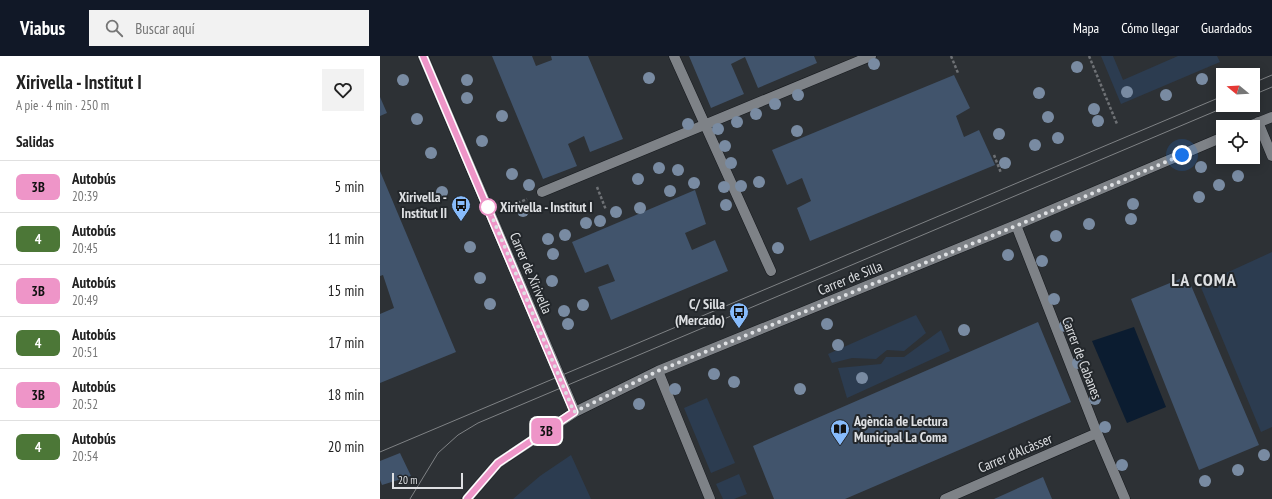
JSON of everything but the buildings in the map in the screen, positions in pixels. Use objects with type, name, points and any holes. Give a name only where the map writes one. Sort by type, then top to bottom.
[{"type":"street","name":"Carrer de Xirivella","points":[[423,56],[574,412]]},
{"type":"street","points":[[674,56],[771,271]]},
{"type":"street","points":[[542,192],[871,56]]},
{"type":"street","points":[[1260,121],[1272,117]]},
{"type":"street","points":[[1260,127],[1272,156]]},
{"type":"street","name":"Carrer de Silla","points":[[467,499],[498,463],[574,412],[658,371],[1016,226],[1216,140]]},
{"type":"street","name":"Carrer de Cabanes","points":[[1016,226],[1097,433],[1125,499]]},
{"type":"street","points":[[658,371],[710,499]]},
{"type":"street","name":"Carrer d'Alcàsser","points":[[945,499],[1097,433]]},
{"type":"path","points":[[951,56],[958,73]]},
{"type":"path","points":[[1089,56],[1117,124]]},
{"type":"path","points":[[994,155],[1001,173]]},
{"type":"path","points":[[590,172],[606,210]]},
{"type":"shaded area","points":[[1101,56],[1113,56],[1123,80],[1178,56],[1217,56],[1220,62],[1121,104]]},
{"type":"shaded area","points":[[1272,252],[1272,427],[1261,432],[1200,285]]},
{"type":"shaded area","points":[[916,315],[926,333],[904,351],[887,350],[876,359],[852,358],[832,363],[828,354]]},
{"type":"shaded area","points":[[1134,327],[1166,407],[1127,423],[1092,341]]},
{"type":"shaded area","points":[[941,330],[950,351],[847,398],[838,368],[881,364],[886,357],[904,357]]},
{"type":"shaded area","points":[[707,398],[735,463],[711,473],[684,408]]},
{"type":"shaded area","points":[[571,455],[591,499],[513,499],[540,476]]},
{"type":"shaded area","points":[[739,474],[747,494],[734,499],[723,499],[716,484]]},
{"type":"tram line","points":[[1260,80],[1272,75]]},
{"type":"tram line","points":[[1260,92],[1272,87]]},
{"type":"tram line","points":[[380,452],[1216,99]]},
{"type":"tram line","points":[[410,499],[438,453],[458,435],[478,423],[1216,111]]},
{"type":"bus line","name":"3B","points":[[423,56],[574,412],[498,463],[467,499]]},
{"type":"place","name":"Xirivella - Institut I","points":[[488,207]]},
{"type":"place","name":"Xirivella - Institut II","points":[[461,222]]},
{"type":"place","name":"C/ Silla (Mercado)","points":[[739,329]]},
{"type":"place","name":"Agència de Lectura Municipal La Coma","points":[[840,446]]},
{"type":"district","name":"LA COMA","points":[[1204,279]]},
{"type":"route","points":[[488,207],[574,412],[658,371],[1016,226],[1182,155]]}]
